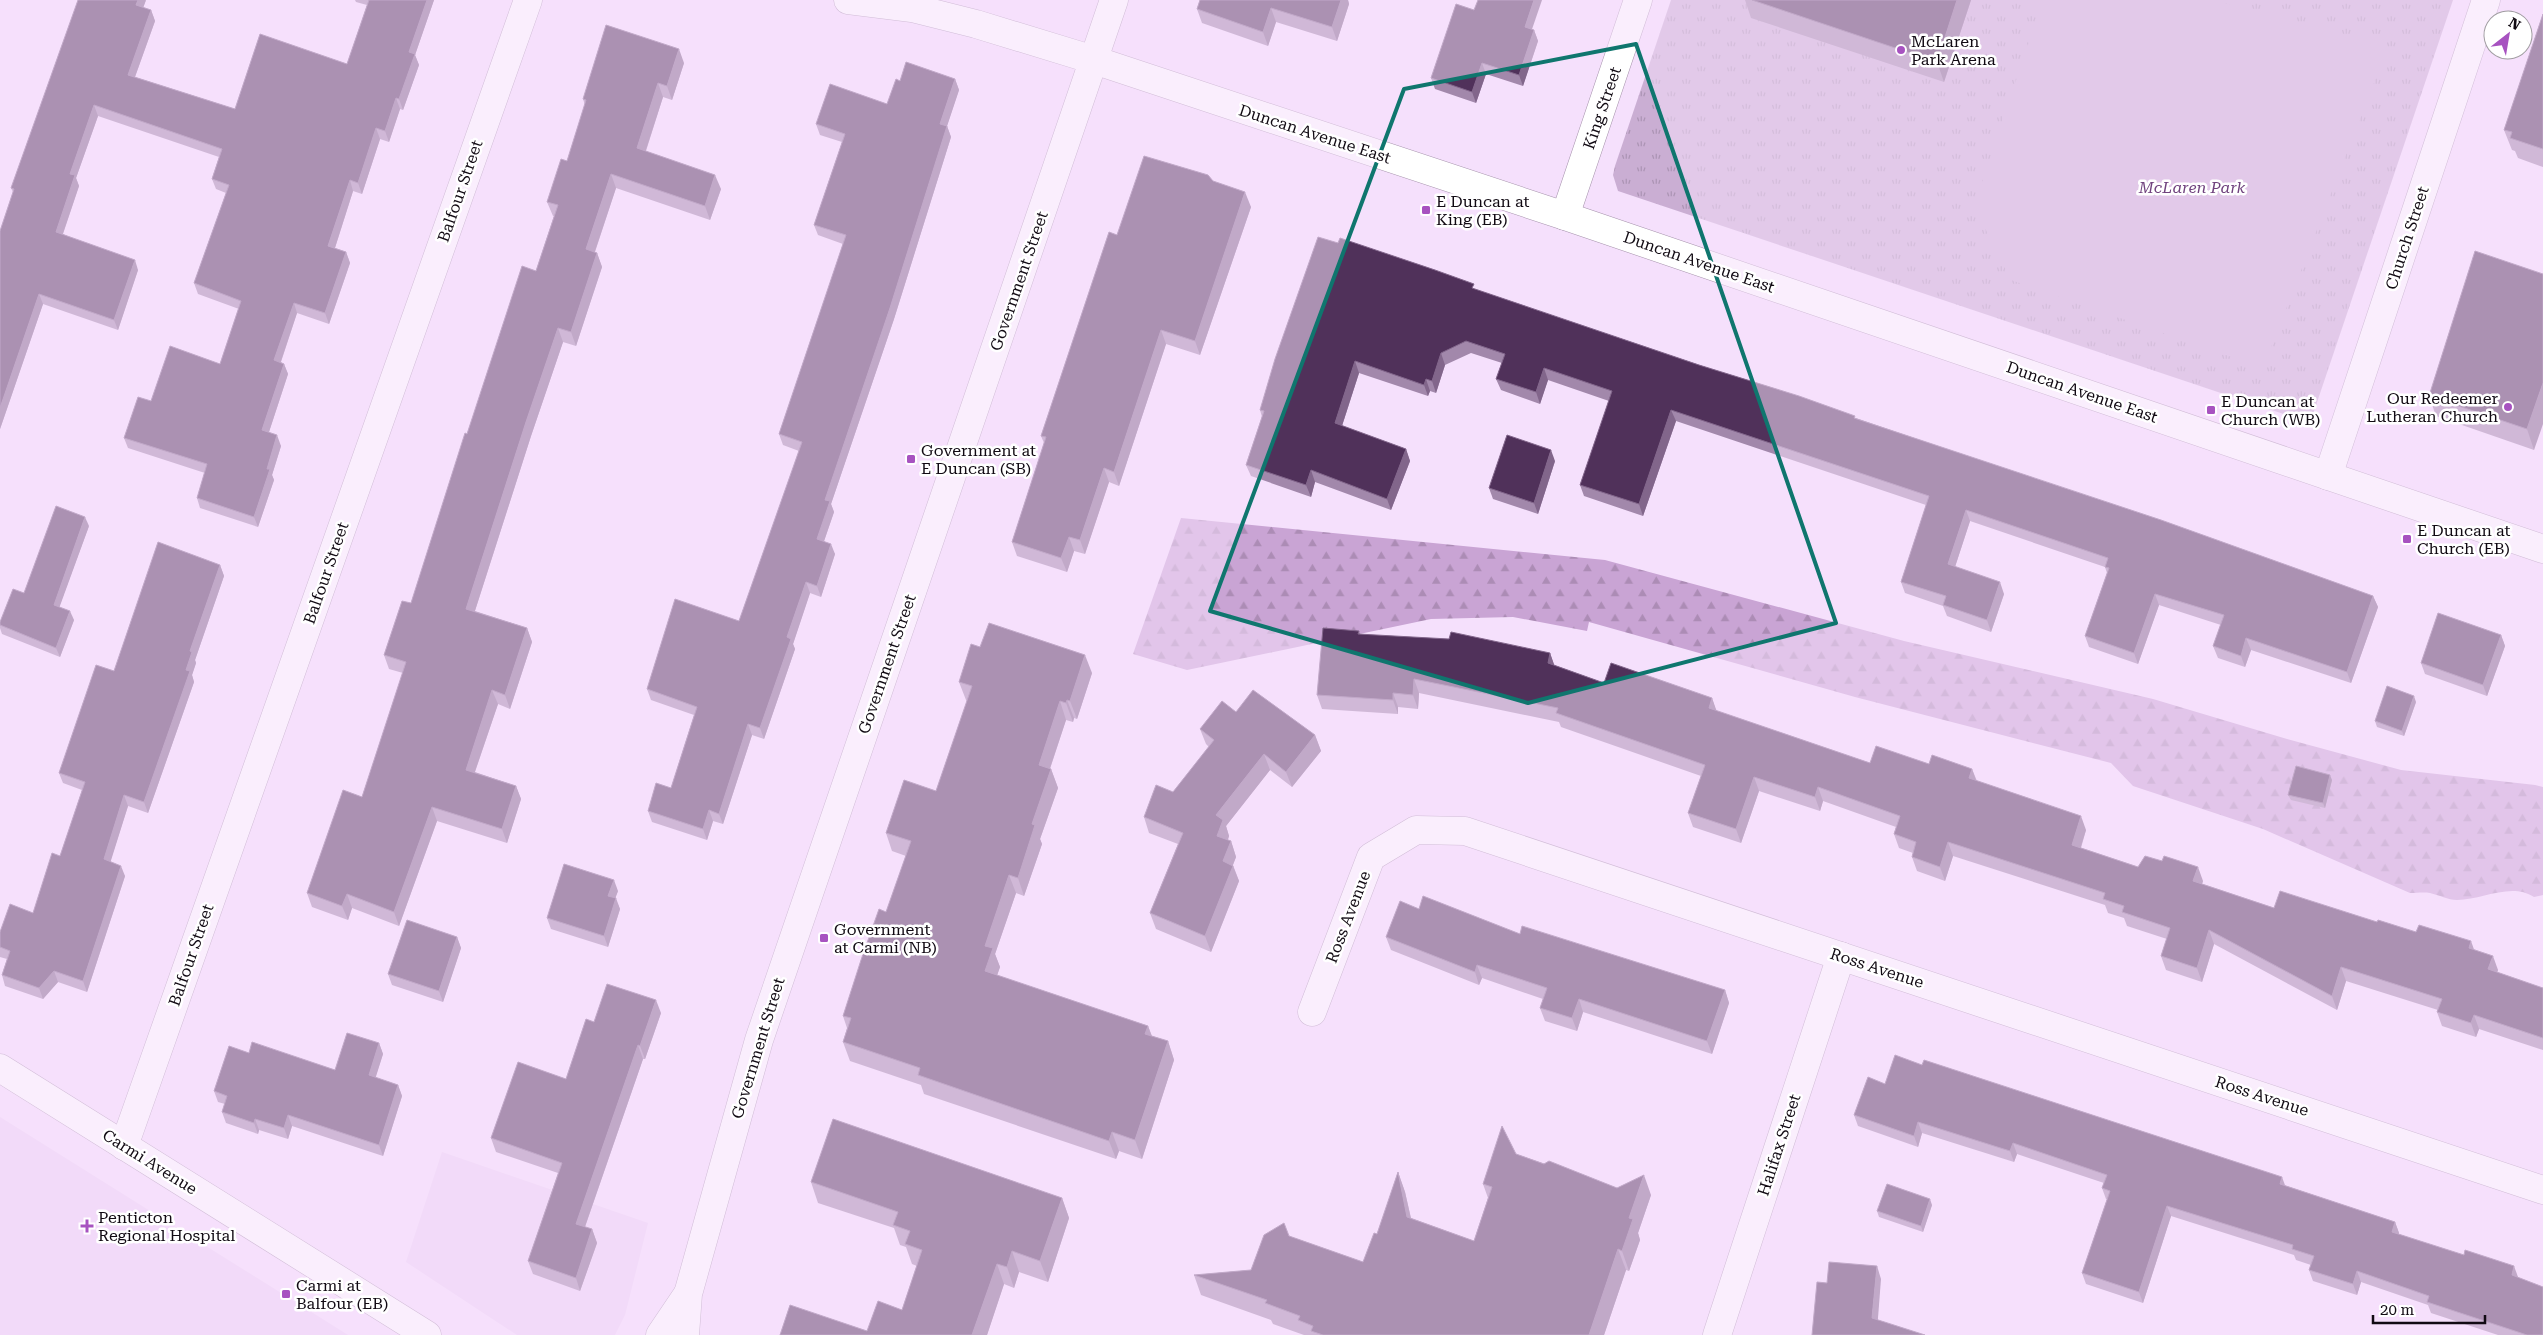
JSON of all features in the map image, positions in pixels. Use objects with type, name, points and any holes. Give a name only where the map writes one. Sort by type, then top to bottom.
[{"type":"street","name":"Balfour Street","points":[[124,1146],[528,0]]},
{"type":"street","name":"Duncan Avenue East","points":[[848,0],[912,8],[976,24],[1094,60],[1565,216],[2543,549]]},
{"type":"street","name":"Government Street","points":[[685,1335],[688,1294],[759,1040],[1114,0]]},
{"type":"street","name":"King Street","points":[[1565,216],[1638,0]]},
{"type":"street","name":"Church Street","points":[[2328,476],[2486,0]]},
{"type":"street","name":"Ross Avenue","points":[[1312,1012],[1371,857],[1416,830],[1465,831],[2543,1190]]},
{"type":"street","name":"Halifax Street","points":[[1717,1335],[1841,956]]},
{"type":"street","name":"Carmi Avenue","points":[[0,1068],[427,1335]]},
{"type":"street","points":[[660,1335],[688,1294]]},
{"type":"highlighted area","points":[[1636,44],[1836,623],[1528,703],[1210,611],[1404,89]]},
{"type":"shaded area","name":"Penticton Regional Hospital","points":[[0,1117],[348,1335],[0,1335]]},
{"type":"shaded area","points":[[442,1152],[648,1223],[625,1315],[615,1335],[517,1335],[406,1262]]},
{"type":"green space","name":"McLaren Park","points":[[1671,0],[2453,0],[2310,423],[1618,191],[1613,175],[1615,166]]},
{"type":"green space","points":[[2043,0],[2212,0],[2388,47],[2263,368],[2011,280],[1974,206]]},
{"type":"green space","points":[[1181,518],[1605,560],[1904,641],[2153,699],[2287,739],[2401,770],[2543,787],[2543,895],[2534,897],[2516,891],[2506,891],[2457,900],[2430,893],[2410,893],[2263,829],[2133,786],[2111,763],[1855,697],[1589,622],[1587,631],[1513,617],[1431,619],[1187,670],[1133,654]]},
{"type":"building","points":[[78,0],[138,0],[136,5],[151,10],[128,75],[235,109],[260,34],[347,64],[369,0],[427,0],[409,52],[415,54],[399,99],[396,98],[385,131],[376,128],[358,183],[350,180],[328,246],[346,252],[325,313],[294,303],[274,360],[284,364],[262,430],[277,435],[267,469],[270,469],[254,517],[197,498],[207,464],[124,438],[138,397],[151,401],[170,346],[220,364],[241,301],[194,283],[229,185],[212,179],[222,149],[94,105],[70,174],[75,175],[56,232],[135,260],[114,320],[39,294],[0,408],[0,231],[14,189],[11,188]]},
{"type":"building","points":[[1200,0],[1341,0],[1332,27],[1271,8],[1263,32],[1197,9]]},
{"type":"building","points":[[1478,0],[1534,0],[1525,27],[1534,30],[1519,75],[1482,63],[1472,92],[1431,78],[1456,4],[1474,10]]},
{"type":"building","points":[[1752,0],[1957,0],[1937,62]]},
{"type":"building","points":[[2543,14],[2543,149],[2510,138],[2512,132],[2504,130],[2528,60],[2533,60],[2533,44]]},
{"type":"building","points":[[606,25],[679,49],[667,86],[658,83],[637,148],[715,175],[705,206],[611,174],[586,249],[597,253],[571,332],[558,328],[526,422],[466,609],[527,628],[505,695],[492,690],[466,770],[516,786],[502,829],[432,807],[394,912],[347,894],[342,906],[307,893],[343,790],[362,797],[406,662],[384,655],[402,601],[411,603],[465,433],[467,434],[522,266],[536,271],[558,205],[547,202],[561,159],[567,161],[586,100],[583,99]]},
{"type":"building","points":[[906,62],[955,79],[940,124],[947,126],[890,308],[825,500],[830,501],[817,539],[831,544],[817,586],[806,582],[787,637],[791,639],[760,728],[748,724],[719,814],[709,810],[703,829],[648,811],[656,783],[671,788],[697,707],[647,689],[675,599],[739,621],[802,442],[779,434],[846,235],[814,225],[845,134],[816,124],[830,84],[887,104],[896,79],[900,81]]},
{"type":"building","points":[[1144,156],[1208,175],[1213,181],[1245,192],[1195,341],[1161,330],[1114,472],[1104,468],[1080,540],[1069,537],[1061,558],[1012,542],[1046,437],[1041,436],[1109,232],[1117,235]]},
{"type":"building","points":[[1318,237],[1338,243],[1340,238],[1435,270],[1474,284],[1472,288],[1699,365],[1799,396],[1855,416],[1854,418],[2161,520],[2373,596],[2347,672],[2246,638],[2241,656],[2213,646],[2224,615],[2155,594],[2134,653],[2085,636],[2109,568],[2105,567],[2108,558],[1966,510],[1948,564],[2000,582],[1987,620],[1943,605],[1946,596],[1901,582],[1929,496],[1671,410],[1639,504],[1580,485],[1612,391],[1544,368],[1536,392],[1496,379],[1505,354],[1466,341],[1441,353],[1432,381],[1426,379],[1424,385],[1355,361],[1335,423],[1406,449],[1387,499],[1311,470],[1306,485],[1246,465],[1264,411],[1260,410],[1275,359]]},
{"type":"building","points":[[2475,251],[2543,274],[2543,383],[2527,429],[2429,396]]},
{"type":"building","points":[[1507,435],[1551,450],[1534,503],[1489,488]]},
{"type":"building","points":[[56,506],[85,517],[54,605],[70,611],[56,648],[0,625],[0,622],[13,589],[24,593]]},
{"type":"building","points":[[158,542],[220,565],[190,651],[192,652],[186,670],[190,671],[144,802],[124,795],[104,859],[121,866],[83,981],[54,971],[39,988],[2,975],[10,951],[0,947],[0,932],[10,904],[33,913],[52,853],[60,856],[85,782],[59,773],[96,665],[114,671]]},
{"type":"building","points":[[2438,613],[2501,635],[2483,685],[2421,663]]},
{"type":"building","points":[[989,623],[1085,655],[1070,701],[1067,700],[1066,703],[1060,701],[1039,765],[1051,769],[1032,824],[1035,825],[1018,878],[1009,875],[985,946],[993,948],[985,971],[1148,1026],[1145,1034],[1168,1041],[1135,1140],[1112,1132],[1109,1141],[918,1075],[920,1068],[843,1042],[851,1018],[843,1016],[861,960],[879,909],[886,912],[911,841],[886,833],[904,780],[936,791],[972,686],[959,682],[971,644],[980,647]]},
{"type":"building","points":[[1323,628],[1359,631],[1358,634],[1449,639],[1451,632],[1550,653],[1548,663],[1604,683],[1611,663],[1712,698],[1709,708],[1870,763],[1876,746],[1929,764],[1932,755],[1972,769],[1969,778],[2081,816],[2072,845],[2138,867],[2145,856],[2162,861],[2164,856],[2198,867],[2193,881],[2274,908],[2280,891],[2377,922],[2378,920],[2416,932],[2419,925],[2471,941],[2469,948],[2493,956],[2488,969],[2543,988],[2543,1038],[2474,1015],[2471,1023],[2437,1012],[2442,999],[2341,967],[2332,996],[2209,930],[2197,968],[2161,956],[2170,928],[2122,912],[2124,906],[2103,899],[2105,893],[1948,842],[1940,867],[1912,857],[1916,842],[1894,834],[1900,816],[1818,787],[1815,797],[1754,777],[1736,829],[1688,813],[1705,765],[1556,713],[1558,708],[1414,679],[1413,695],[1393,693],[1393,700],[1317,695]]},
{"type":"building","points":[[2387,686],[2414,696],[2402,731],[2375,721]]},
{"type":"building","points":[[1253,690],[1315,735],[1286,772],[1264,754],[1216,815],[1223,820],[1217,836],[1231,841],[1223,861],[1233,866],[1205,936],[1150,913],[1183,833],[1144,817],[1156,785],[1173,792],[1214,740],[1200,729],[1222,701],[1236,712]]},
{"type":"building","points":[[2296,766],[2330,775],[2323,803],[2288,795]]},
{"type":"building","points":[[564,864],[614,880],[608,896],[616,898],[604,936],[547,918]]},
{"type":"building","points":[[1423,896],[1520,934],[1522,926],[1725,990],[1707,1041],[1579,999],[1572,1018],[1540,1008],[1547,988],[1477,965],[1475,972],[1386,937],[1400,901],[1419,909]]},
{"type":"building","points":[[407,920],[457,937],[439,991],[388,974]]},
{"type":"building","points":[[607,984],[656,1000],[640,1046],[638,1045],[576,1224],[592,1229],[576,1278],[528,1261],[562,1163],[491,1138],[518,1062],[566,1079],[586,1019],[594,1022]]},
{"type":"building","points":[[347,1033],[379,1043],[369,1075],[398,1085],[379,1145],[288,1115],[284,1128],[255,1119],[254,1123],[222,1112],[227,1096],[214,1091],[229,1046],[249,1053],[252,1042],[335,1070]]},
{"type":"building","points":[[1895,1055],[1922,1065],[1924,1060],[2282,1177],[2280,1184],[2395,1222],[2392,1232],[2464,1255],[2465,1250],[2514,1266],[2512,1275],[2543,1287],[2543,1335],[2527,1335],[2427,1302],[2429,1296],[2357,1271],[2353,1284],[2309,1270],[2314,1256],[2292,1249],[2293,1245],[2167,1206],[2139,1292],[2082,1273],[2110,1191],[2102,1188],[2107,1175],[2013,1143],[2010,1151],[1918,1122],[1914,1136],[1854,1115],[1868,1077],[1885,1084]]},
{"type":"building","points":[[833,1119],[1062,1198],[1040,1261],[1012,1251],[1007,1267],[997,1264],[972,1335],[780,1335],[790,1305],[867,1331],[878,1301],[902,1310],[922,1250],[905,1244],[910,1231],[893,1225],[898,1212],[811,1182]]},
{"type":"building","points":[[1502,1126],[1516,1154],[1544,1164],[1549,1161],[1617,1188],[1644,1175],[1629,1218],[1633,1219],[1622,1251],[1618,1249],[1589,1335],[1323,1335],[1311,1331],[1313,1326],[1298,1320],[1300,1316],[1265,1303],[1267,1300],[1194,1275],[1251,1270],[1264,1235],[1284,1223],[1289,1236],[1363,1262],[1374,1233],[1377,1234],[1398,1172],[1407,1217],[1474,1241],[1492,1187],[1483,1184]]},
{"type":"building","points":[[1887,1184],[1930,1199],[1921,1226],[1877,1211]]},
{"type":"building","points":[[1829,1262],[1877,1266],[1872,1318],[1925,1335],[1812,1335],[1817,1282],[1827,1283]]},
{"type":"place","name":"McLaren Park Arena","points":[[1901,50]]},
{"type":"place","name":"E Duncan at King (EB)","points":[[1426,210]]},
{"type":"place","name":"Our Redeemer Lutheran Church","points":[[2508,407]]},
{"type":"place","name":"E Duncan at Church (WB)","points":[[2211,410]]},
{"type":"place","name":"Government at E Duncan (SB)","points":[[911,459]]},
{"type":"place","name":"E Duncan at Church (EB)","points":[[2407,539]]},
{"type":"place","name":"Government at Carmi (NB)","points":[[824,938]]},
{"type":"place","name":"Penticton Regional Hospital","points":[[87,1226]]},
{"type":"place","name":"Carmi at Balfour (EB)","points":[[286,1294]]}]
